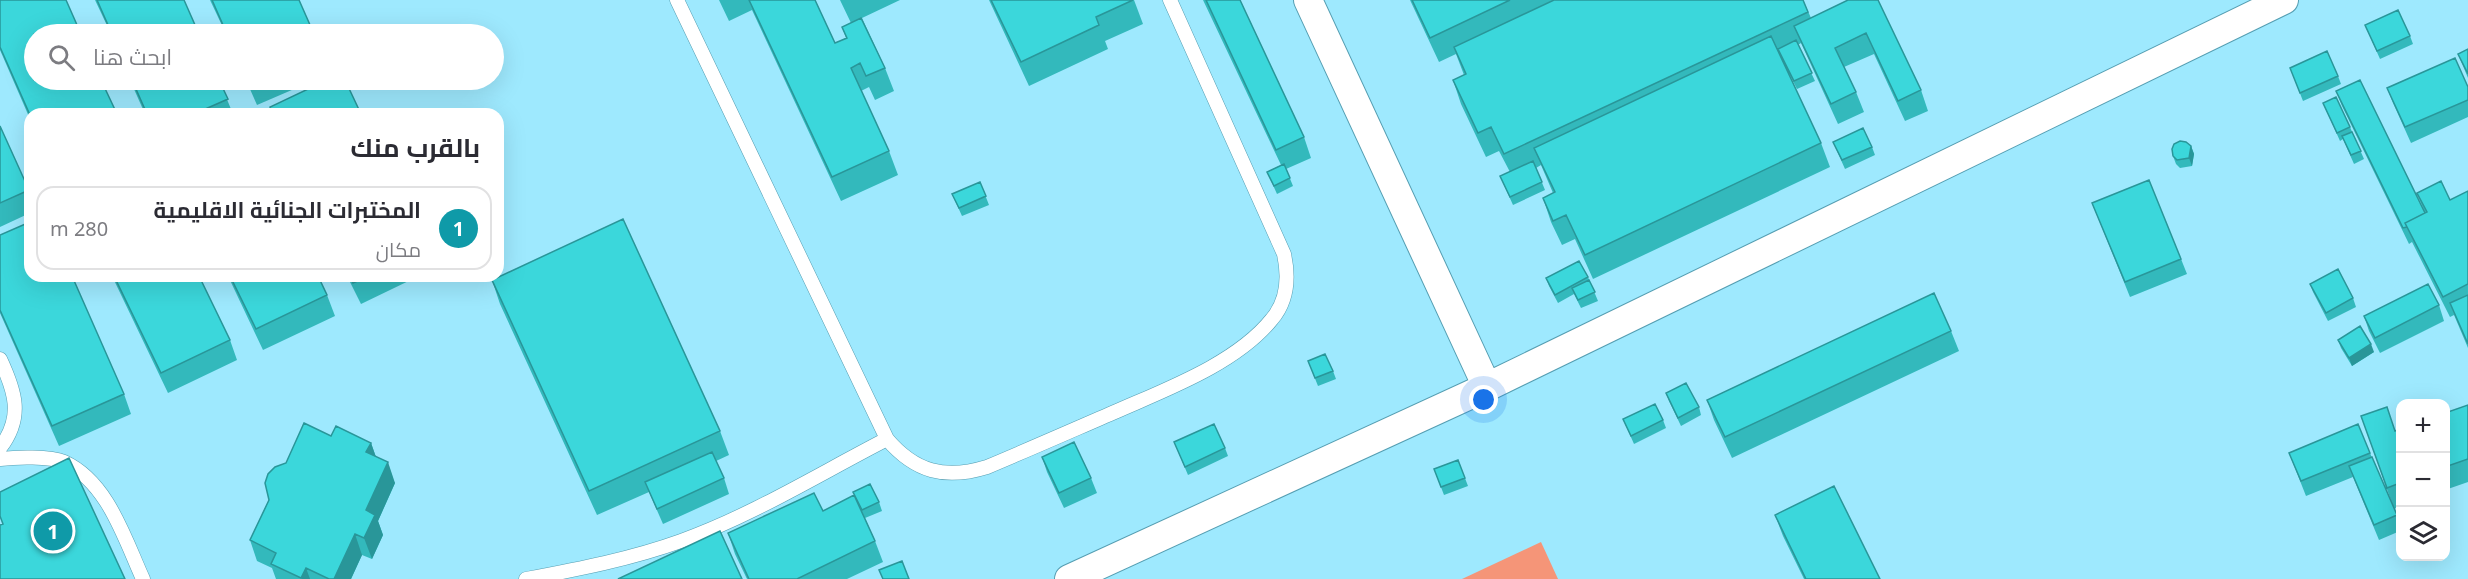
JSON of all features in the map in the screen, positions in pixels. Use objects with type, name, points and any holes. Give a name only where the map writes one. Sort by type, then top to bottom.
[{"type":"street","points":[[1308,0],[1487,387]]},
{"type":"street","points":[[1069,579],[1487,387],[2284,0]]},
{"type":"lane","points":[[677,0],[886,439],[898,453],[912,463],[930,471],[949,474],[968,473],[997,463],[1204,371],[1232,354],[1272,320],[1281,305],[1287,289],[1288,272],[1284,254],[1170,0]]},
{"type":"lane","points":[[0,359],[12,385],[15,399],[12,428],[0,448]]},
{"type":"lane","points":[[526,579],[596,567],[683,540],[724,524],[886,439]]},
{"type":"lane","points":[[0,459],[34,458],[63,462],[82,474],[107,502],[143,579]]},
{"type":"shaded area","points":[[1541,542],[1558,579],[1462,579]]},
{"type":"building","points":[[0,0],[66,0],[77,24],[24,24],[24,90],[106,90],[114,108],[27,108],[0,47]]},
{"type":"building","points":[[97,0],[184,0],[195,24],[108,24]]},
{"type":"building","points":[[212,0],[299,0],[310,24],[223,24]]},
{"type":"building","points":[[749,0],[815,0],[835,43],[847,38],[842,27],[861,18],[885,68],[866,76],[860,63],[851,68],[889,151],[832,177]]},
{"type":"building","points":[[991,0],[1133,0],[1096,17],[1099,25],[1021,62]]},
{"type":"building","points":[[1206,0],[1240,0],[1304,137],[1276,150]]},
{"type":"building","points":[[1412,0],[1510,0],[1430,38]]},
{"type":"building","points":[[1554,0],[1803,0],[1808,12],[1504,154],[1491,127],[1478,133],[1453,80],[1466,74],[1454,47]]},
{"type":"building","points":[[1848,0],[1878,0],[1921,90],[1898,101],[1866,33],[1835,48],[1856,92],[1831,104],[1794,26]]},
{"type":"building","points":[[2398,10],[2410,36],[2377,51],[2365,25]]},
{"type":"building","points":[[1771,36],[1821,143],[1585,255],[1566,215],[1553,221],[1543,198],[1555,192],[1534,148]]},
{"type":"building","points":[[1796,40],[1812,73],[1794,81],[1778,49]]},
{"type":"building","points":[[2468,49],[2468,74],[2458,54]]},
{"type":"building","points":[[2327,51],[2338,76],[2300,93],[2290,68]]},
{"type":"building","points":[[2455,58],[2468,87],[2468,100],[2405,127],[2387,88]]},
{"type":"building","points":[[2360,80],[2425,213],[2405,223],[2407,227],[2403,228],[2336,91]]},
{"type":"building","points":[[136,90],[224,90],[228,99],[208,108],[144,108]]},
{"type":"building","points":[[306,90],[350,90],[358,108],[270,108]]},
{"type":"building","points":[[2336,97],[2350,127],[2337,133],[2323,103]]},
{"type":"building","points":[[0,126],[24,179],[24,192],[0,203]]},
{"type":"building","points":[[1863,128],[1872,147],[1842,160],[1833,142]]},
{"type":"building","points":[[2352,132],[2361,151],[2351,155],[2342,136]]},
{"type":"building","points":[[2180,141],[2191,146],[2189,158],[2177,160],[2173,156],[2172,149],[2174,144]]},
{"type":"building","points":[[1533,161],[1542,182],[1510,197],[1500,176]]},
{"type":"building","points":[[1284,164],[1290,178],[1274,186],[1267,172]]},
{"type":"building","points":[[2149,180],[2181,259],[2125,282],[2092,203]]},
{"type":"building","points":[[2441,181],[2450,200],[2468,191],[2468,284],[2443,297],[2405,223],[2427,212],[2417,193]]},
{"type":"building","points":[[980,182],[986,196],[959,208],[952,194]]},
{"type":"building","points":[[623,219],[720,431],[589,491],[493,282],[504,282],[504,274]]},
{"type":"building","points":[[24,225],[24,282],[75,282],[124,394],[52,426],[0,310],[0,235]]},
{"type":"building","points":[[1579,261],[1588,277],[1555,295],[1546,278]]},
{"type":"building","points":[[2338,269],[2353,298],[2326,313],[2310,284]]},
{"type":"building","points":[[1589,280],[1595,292],[1578,300],[1572,288]]},
{"type":"building","points":[[117,282],[202,282],[230,340],[161,373]]},
{"type":"building","points":[[233,282],[321,282],[327,295],[256,329]]},
{"type":"building","points":[[2428,284],[2439,305],[2375,338],[2364,316]]},
{"type":"building","points":[[1934,293],[1951,331],[1725,437],[1707,400]]},
{"type":"building","points":[[2468,295],[2468,344],[2450,303]]},
{"type":"building","points":[[2360,326],[2371,344],[2349,358],[2338,340]]},
{"type":"building","points":[[1325,354],[1333,371],[1315,378],[1308,361]]},
{"type":"building","points":[[1686,383],[1699,407],[1678,418],[1666,393]]},
{"type":"building","points":[[1655,404],[1663,420],[1631,436],[1623,419]]},
{"type":"building","points":[[2468,405],[2468,459],[2450,465],[2450,453],[2450,411]]},
{"type":"building","points":[[2387,407],[2396,431],[2396,485],[2387,488],[2361,416]]},
{"type":"building","points":[[304,423],[331,436],[336,426],[371,443],[366,452],[388,462],[366,510],[375,515],[364,538],[355,534],[334,579],[329,579],[306,568],[301,578],[271,564],[276,553],[250,540],[269,500],[265,483],[268,474],[275,467],[286,463]]},
{"type":"building","points":[[1214,424],[1225,448],[1185,467],[1174,442]]},
{"type":"building","points":[[2358,424],[2370,453],[2301,481],[2289,453]]},
{"type":"building","points":[[1074,442],[1091,478],[1059,493],[1042,457]]},
{"type":"building","points":[[712,452],[724,478],[657,509],[645,482]]},
{"type":"building","points":[[2372,457],[2396,515],[2374,525],[2349,466]]},
{"type":"building","points":[[69,458],[125,579],[0,579],[0,525],[3,524],[0,516],[0,492]]},
{"type":"building","points":[[1458,460],[1465,478],[1441,487],[1434,469]]},
{"type":"building","points":[[870,484],[879,502],[862,510],[853,492]]},
{"type":"building","points":[[1834,486],[1880,579],[1806,579],[1775,515]]},
{"type":"building","points":[[814,493],[823,511],[854,495],[875,541],[797,579],[749,579],[728,533]]},
{"type":"building","points":[[720,531],[742,579],[618,579]]},
{"type":"building","points":[[902,561],[909,579],[883,579],[879,570]]},
{"type":"place","name":"المختبرات الجنائية الاقليمية","points":[[53,531]]}]
